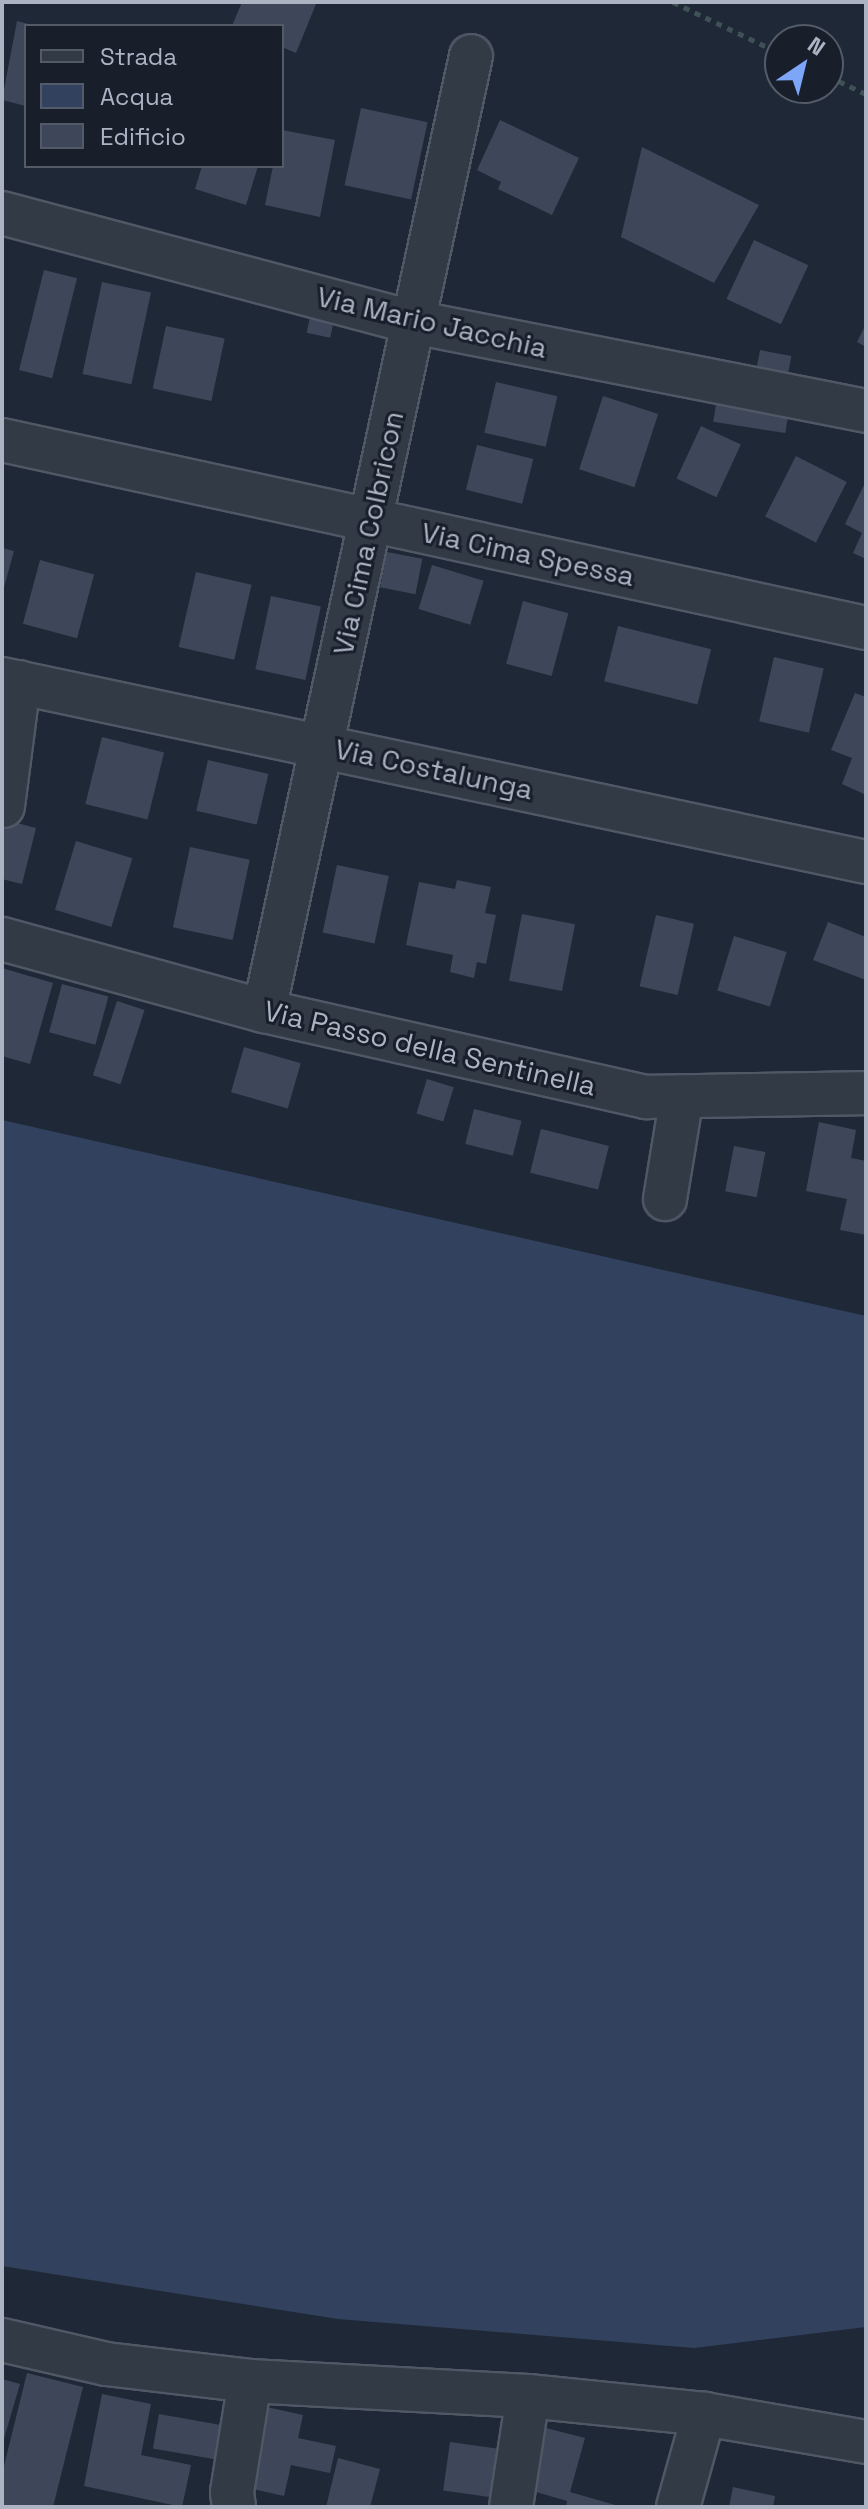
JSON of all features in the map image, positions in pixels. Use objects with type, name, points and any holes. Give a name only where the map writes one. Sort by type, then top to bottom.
[{"type":"street","name":"Via Cima Colbricon","points":[[264,1011],[471,56]]},
{"type":"street","name":"Via Mario Jacchia","points":[[2,213],[413,322],[866,411]]},
{"type":"street","name":"Via Cima Spessa","points":[[2,440],[866,628]]},
{"type":"street","name":"Via Costalunga","points":[[10,681],[866,862]]},
{"type":"street","points":[[3,806],[10,681]]},
{"type":"street","name":"Via Passo della Sentinella","points":[[2,939],[264,1011],[646,1097],[866,1093]]},
{"type":"street","points":[[665,1199],[682,1096]]},
{"type":"street","points":[[2,2340],[106,2364],[250,2381],[528,2396],[704,2414],[866,2442]]},
{"type":"street","points":[[234,2507],[232,2492],[250,2381]]},
{"type":"street","points":[[511,2507],[528,2396]]},
{"type":"street","points":[[678,2507],[704,2414]]},
{"type":"path","points":[[673,2],[764,45]]},
{"type":"path","points":[[844,84],[866,94]]},
{"type":"water","points":[[2,1120],[866,1316],[866,2327],[694,2348],[338,2319],[2,2266]]},
{"type":"building","points":[[242,2],[316,4],[296,53],[284,48],[284,24],[233,24]]},
{"type":"building","points":[[17,21],[28,24],[24,24],[24,106],[2,100]]},
{"type":"building","points":[[361,108],[428,122],[411,199],[345,185]]},
{"type":"building","points":[[500,120],[579,158],[552,215],[498,189],[501,182],[477,170]]},
{"type":"building","points":[[284,130],[335,140],[320,217],[265,205],[273,168],[284,168]]},
{"type":"building","points":[[642,147],[759,205],[714,283],[621,237]]},
{"type":"building","points":[[201,168],[257,168],[246,205],[195,189]]},
{"type":"building","points":[[754,240],[808,265],[781,324],[727,299]]},
{"type":"building","points":[[44,270],[77,278],[52,378],[19,370]]},
{"type":"building","points":[[102,282],[151,292],[131,384],[82,374]]},
{"type":"building","points":[[310,317],[333,322],[330,338],[307,333]]},
{"type":"building","points":[[866,324],[866,347],[857,342]]},
{"type":"building","points":[[166,326],[225,338],[211,401],[153,389]]},
{"type":"building","points":[[760,350],[791,356],[788,375],[756,369]]},
{"type":"building","points":[[496,382],[557,396],[546,447],[484,433]]},
{"type":"building","points":[[603,396],[658,414],[634,487],[579,469]]},
{"type":"building","points":[[717,398],[789,409],[785,433],[713,422]]},
{"type":"building","points":[[701,426],[741,445],[716,497],[676,479]]},
{"type":"building","points":[[477,445],[533,459],[522,504],[466,490]]},
{"type":"building","points":[[796,456],[847,482],[816,542],[765,517]]},
{"type":"building","points":[[866,481],[866,559],[853,553],[862,533],[845,524]]},
{"type":"building","points":[[2,548],[14,551],[3,591],[2,591]]},
{"type":"building","points":[[387,552],[422,559],[415,594],[380,587]]},
{"type":"building","points":[[40,560],[94,574],[77,638],[23,624]]},
{"type":"building","points":[[432,565],[484,581],[470,625],[419,609]]},
{"type":"building","points":[[196,572],[252,585],[234,660],[179,647]]},
{"type":"building","points":[[271,596],[321,607],[305,680],[255,669]]},
{"type":"building","points":[[523,601],[568,613],[552,676],[506,664]]},
{"type":"building","points":[[618,626],[711,649],[697,705],[604,681]]},
{"type":"building","points":[[774,657],[824,668],[809,733],[759,721]]},
{"type":"building","points":[[855,693],[866,697],[866,795],[842,784],[852,758],[831,750]]},
{"type":"building","points":[[102,737],[164,752],[147,819],[85,804]]},
{"type":"building","points":[[208,760],[268,774],[257,825],[196,811]]},
{"type":"building","points":[[2,819],[36,828],[22,884],[2,879]]},
{"type":"building","points":[[76,841],[132,858],[111,927],[55,910]]},
{"type":"building","points":[[190,847],[250,860],[233,940],[173,927]]},
{"type":"building","points":[[337,865],[389,876],[374,944],[323,932]]},
{"type":"building","points":[[457,880],[491,887],[485,913],[496,915],[486,964],[477,962],[474,978],[450,972],[453,955],[406,945],[419,882],[455,889]]},
{"type":"building","points":[[522,914],[575,924],[562,991],[509,981]]},
{"type":"building","points":[[656,915],[694,924],[678,995],[640,986]]},
{"type":"building","points":[[828,922],[866,937],[866,980],[813,960]]},
{"type":"building","points":[[734,936],[787,952],[770,1007],[717,991]]},
{"type":"building","points":[[2,968],[53,983],[30,1064],[2,1056]]},
{"type":"building","points":[[62,984],[108,996],[95,1045],[49,1032]]},
{"type":"building","points":[[117,1001],[145,1010],[120,1084],[93,1075]]},
{"type":"building","points":[[244,1047],[301,1063],[288,1108],[231,1092]]},
{"type":"building","points":[[427,1079],[454,1087],[443,1122],[416,1113]]},
{"type":"building","points":[[474,1109],[522,1121],[513,1156],[465,1144]]},
{"type":"building","points":[[819,1122],[856,1130],[851,1158],[866,1161],[866,1235],[840,1230],[847,1199],[806,1191]]},
{"type":"building","points":[[541,1129],[609,1146],[598,1190],[530,1173]]},
{"type":"building","points":[[734,1146],[765,1152],[757,1197],[725,1191]]},
{"type":"building","points":[[27,2373],[83,2387],[53,2507],[2,2507],[2,2474]]},
{"type":"building","points":[[2,2379],[20,2384],[3,2442],[2,2442]]},
{"type":"building","points":[[102,2394],[151,2404],[141,2455],[191,2465],[182,2507],[84,2486]]},
{"type":"building","points":[[253,2404],[303,2415],[298,2438],[336,2446],[330,2473],[291,2465],[284,2496],[236,2485]]},
{"type":"building","points":[[534,2413],[549,2417],[546,2428],[585,2438],[570,2492],[622,2507],[566,2507],[567,2501],[526,2489]]},
{"type":"building","points":[[159,2414],[228,2426],[222,2461],[153,2448]]},
{"type":"building","points":[[450,2442],[501,2449],[495,2498],[443,2491]]},
{"type":"building","points":[[338,2458],[380,2469],[370,2507],[326,2507]]},
{"type":"building","points":[[733,2487],[775,2496],[773,2507],[729,2507]]}]
